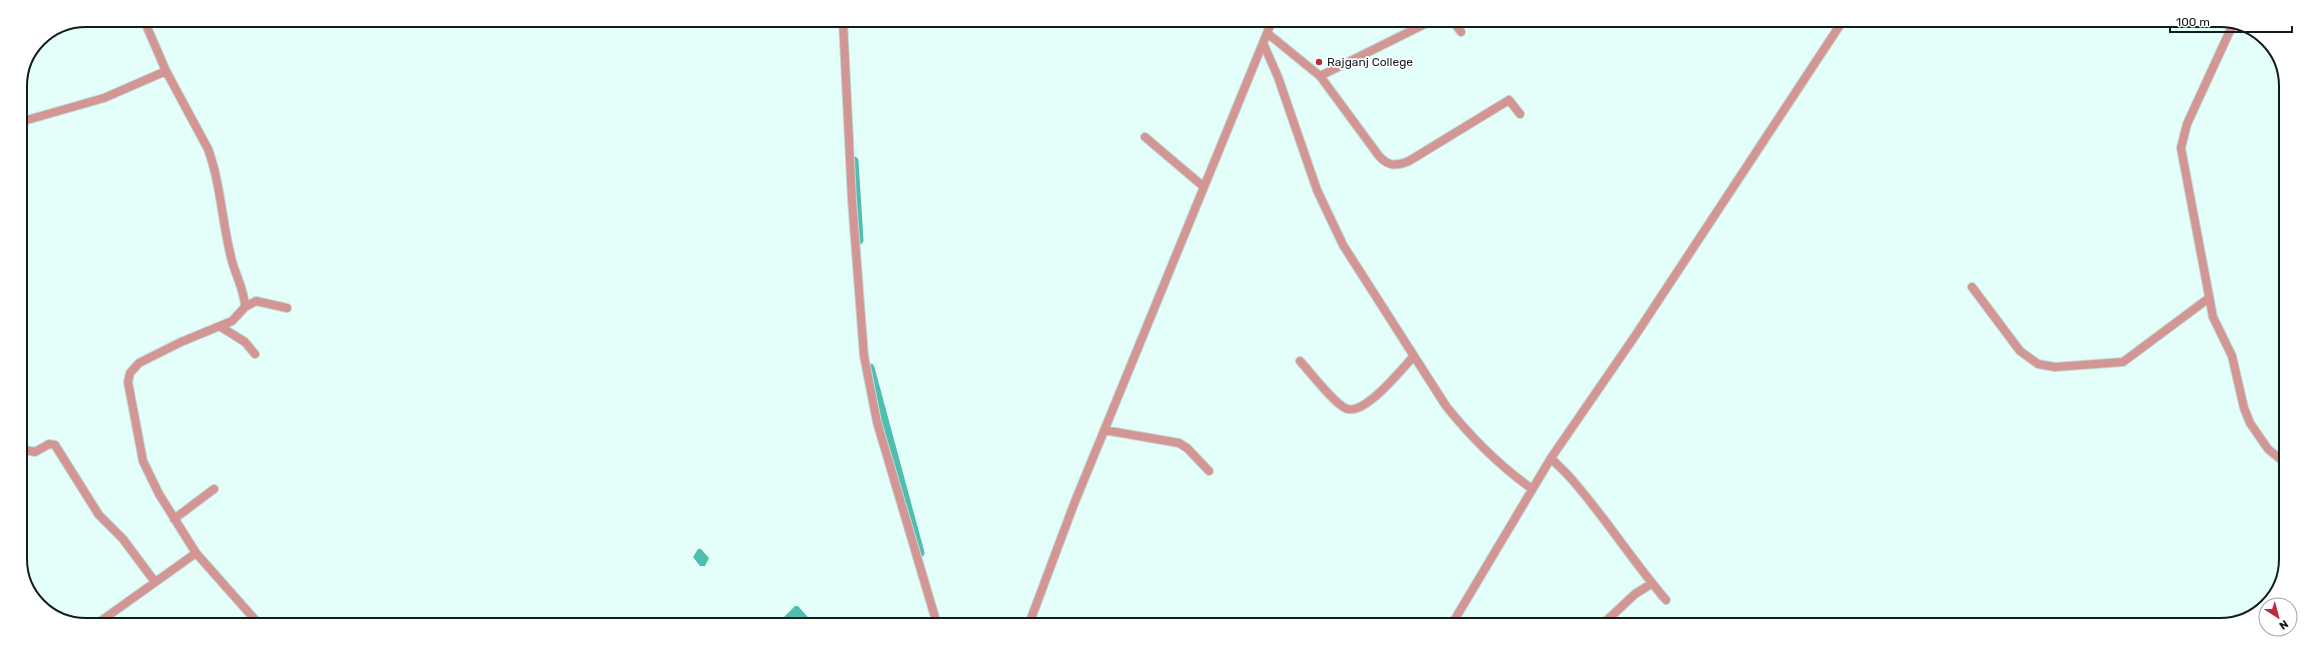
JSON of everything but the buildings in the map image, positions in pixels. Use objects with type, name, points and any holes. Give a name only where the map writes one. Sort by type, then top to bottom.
[{"type":"street","points":[[147,27],[166,71],[208,149],[213,162],[226,238],[236,278],[245,301],[245,308]]},
{"type":"street","points":[[843,27],[852,200],[864,356],[877,422],[935,618]]},
{"type":"street","points":[[1031,618],[1104,430],[1270,27]]},
{"type":"street","points":[[1320,76],[1419,27]]},
{"type":"street","points":[[1457,27],[1461,32]]},
{"type":"street","points":[[1456,618],[1551,458],[1644,323],[1839,27]]},
{"type":"street","points":[[2231,28],[2187,124],[2181,148],[2212,317],[2232,356],[2244,408],[2250,423],[2268,449],[2279,458]]},
{"type":"street","points":[[1267,33],[1320,76],[1379,156],[1385,162],[1393,166],[1409,161],[1509,100],[1520,114]]},
{"type":"street","points":[[1263,43],[1278,77],[1315,183],[1343,245],[1413,358],[1461,425],[1514,475],[1532,489]]},
{"type":"street","points":[[27,120],[104,98],[166,71]]},
{"type":"street","points":[[1145,137],[1204,187]]},
{"type":"street","points":[[1972,287],[2020,352],[2038,364],[2055,367],[2123,362],[2209,298]]},
{"type":"street","points":[[254,618],[196,553],[174,518],[143,461],[131,405],[128,382],[130,373],[139,363],[180,342],[221,326],[241,314],[245,308],[256,301],[287,308]]},
{"type":"street","points":[[221,326],[245,342],[255,354]]},
{"type":"street","points":[[1300,362],[1338,402],[1345,408],[1352,410],[1369,402],[1413,358]]},
{"type":"street","points":[[1104,430],[1179,443],[1187,448],[1209,471]]},
{"type":"street","points":[[27,450],[35,452],[49,444],[55,445],[99,515],[123,539],[155,582]]},
{"type":"street","points":[[1551,458],[1573,481],[1628,550],[1651,584],[1666,600]]},
{"type":"street","points":[[174,518],[214,489]]},
{"type":"street","points":[[105,618],[196,553]]},
{"type":"street","points":[[1609,618],[1635,594],[1651,584]]},
{"type":"shaded area","points":[[698,549],[701,549],[709,558],[705,566],[700,566],[693,557]]},
{"type":"shaded area","points":[[795,606],[798,606],[809,618],[783,618]]},
{"type":"waterway","points":[[854,161],[859,240]]},
{"type":"waterway","points":[[870,368],[920,553]]},
{"type":"place","name":"Rajganj College","points":[[1319,62]]}]
